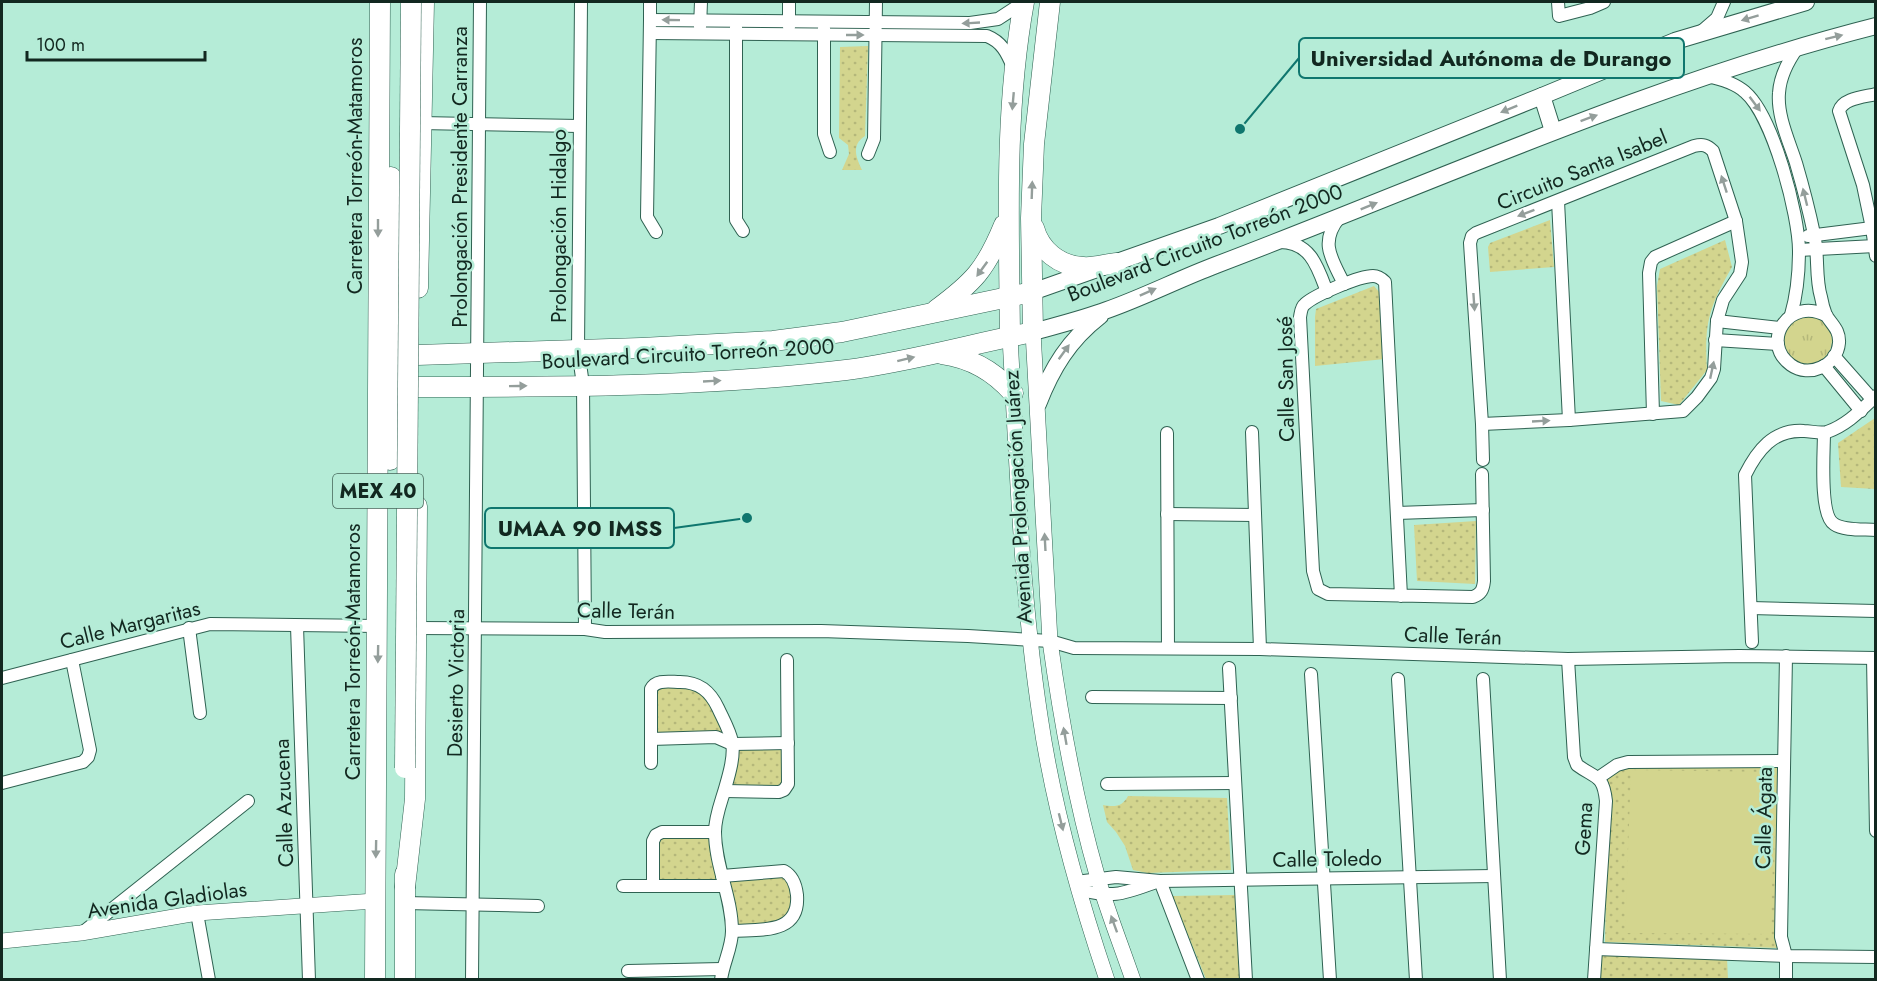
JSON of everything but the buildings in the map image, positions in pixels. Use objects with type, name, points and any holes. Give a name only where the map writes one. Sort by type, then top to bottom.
[{"type":"main road","name":"MEX 40","points":[[405,980],[411,2]]},
{"type":"main road","points":[[405,895],[415,799],[417,355],[424,2]]},
{"type":"main road","name":"Avenida Prolongación Juárez","points":[[1010,337],[1007,217],[1010,137],[1018,34],[1024,2]]},
{"type":"main road","name":"Avenida Prolongación Juárez","points":[[1034,332],[1031,218],[1034,144],[1050,2]]},
{"type":"main road","name":"Boulevard Circuito Torreón 2000","points":[[417,355],[641,348],[773,341],[842,332],[1010,298],[1219,226],[1675,40],[1798,2]]},
{"type":"main road","points":[[378,617],[383,580],[392,427],[393,216],[387,60],[380,3]]},
{"type":"main road","name":"Carretera Torreón-Matamoros","points":[[375,980],[380,3]]},
{"type":"main road","name":"Boulevard Circuito Torreón 2000","points":[[417,387],[583,385],[773,378],[887,364],[1034,332],[1108,310],[1175,280],[1339,218],[1553,131],[1706,76],[1800,46],[1875,26]]},
{"type":"main road","points":[[1542,96],[1553,131]]},
{"type":"main road","points":[[933,313],[966,288],[980,273],[994,250],[1007,217]]},
{"type":"main road","points":[[1031,218],[1040,244],[1048,253],[1064,263],[1083,267],[1117,263]]},
{"type":"main road","points":[[392,303],[404,312],[418,309]]},
{"type":"main road","points":[[1038,404],[1049,376],[1064,351],[1084,328],[1108,310]]},
{"type":"main road","points":[[392,351],[406,381],[417,387]]},
{"type":"main road","points":[[933,353],[961,356],[999,377],[1013,393]]},
{"type":"main road","points":[[391,390],[407,361],[417,355]]},
{"type":"main road","points":[[392,427],[398,418],[403,416],[408,416],[417,422]]},
{"type":"main road","points":[[375,908],[382,951],[383,980]]},
{"type":"street","name":"Prolongación Presidente Carranza","points":[[477,387],[480,2]]},
{"type":"street","name":"Prolongación Hidalgo","points":[[581,2],[578,349],[583,385],[585,629]]},
{"type":"street","points":[[650,2],[647,217],[656,232]]},
{"type":"street","points":[[700,27],[701,2]]},
{"type":"street","points":[[789,2],[789,28]]},
{"type":"street","points":[[868,154],[874,139],[876,2]]},
{"type":"street","points":[[876,29],[986,22],[1003,16],[1024,2]]},
{"type":"street","points":[[1558,2],[1559,16],[1604,2]]},
{"type":"street","points":[[1700,33],[1717,18],[1724,2]]},
{"type":"street","points":[[650,26],[876,29],[987,36],[995,39],[1005,49],[1015,71]]},
{"type":"street","points":[[736,27],[736,220],[743,231]]},
{"type":"street","points":[[824,28],[824,134],[830,152]]},
{"type":"street","points":[[1706,76],[1720,78],[1745,92],[1762,114],[1783,170],[1799,244],[1798,283],[1791,315],[1780,328],[1778,344],[1785,359],[1791,365],[1808,370],[1824,366],[1838,349],[1838,334],[1827,315],[1820,295],[1814,235],[1780,110],[1781,81],[1791,57],[1800,46]]},
{"type":"street","points":[[1799,244],[1817,249],[1875,251],[1863,184],[1839,111],[1845,102],[1875,94]]},
{"type":"street","points":[[421,123],[579,126]]},
{"type":"street","name":"Circuito Santa Isabel","points":[[1482,424],[1683,411],[1697,397],[1712,378],[1717,321],[1723,300],[1740,274],[1742,262],[1736,221],[1713,151],[1704,145],[1694,146],[1476,232],[1472,236],[1470,243],[1483,460]]},
{"type":"street","points":[[1863,184],[1875,181]]},
{"type":"street","points":[[1558,201],[1569,420]]},
{"type":"street","points":[[1339,218],[1328,238],[1328,250],[1344,284]]},
{"type":"street","points":[[1653,414],[1649,273],[1651,262],[1655,257],[1736,221]]},
{"type":"street","points":[[1799,244],[1814,235],[1872,228]]},
{"type":"street","points":[[1276,242],[1289,242],[1302,246],[1311,255],[1328,292]]},
{"type":"street","name":"Calle San José","points":[[1401,596],[1385,282],[1372,276],[1344,284],[1306,303],[1300,317],[1315,583],[1318,589],[1328,594],[1401,596],[1473,597],[1482,591],[1484,582],[1483,510]]},
{"type":"street","points":[[1791,315],[1805,310],[1827,315]]},
{"type":"street","points":[[1717,321],[1780,328]]},
{"type":"street","name":"Avenida Prolongación Juárez","points":[[1034,332],[1050,641],[1070,760],[1098,878],[1133,980]]},
{"type":"street","name":"Avenida Prolongación Juárez","points":[[1010,337],[1029,640],[1040,719],[1057,808],[1077,886],[1107,980]]},
{"type":"street","points":[[1715,340],[1778,344]]},
{"type":"street","points":[[1752,642],[1745,475],[1757,452],[1769,441],[1782,434],[1801,430],[1824,433],[1850,420],[1874,398],[1834,356]]},
{"type":"street","points":[[1824,366],[1861,411]]},
{"type":"street","name":"Desierto Victoria","points":[[472,980],[477,387]]},
{"type":"street","name":"Calle San José","points":[[1252,432],[1260,649]]},
{"type":"street","points":[[1167,433],[1168,648]]},
{"type":"street","points":[[1824,433],[1825,498],[1832,524],[1844,528],[1875,530]]},
{"type":"street","points":[[1397,513],[1483,510],[1482,474]]},
{"type":"street","points":[[1167,514],[1256,515]]},
{"type":"street","points":[[1751,608],[1875,611]]},
{"type":"street","name":"Calle Margaritas","points":[[2,678],[189,628],[225,623],[297,626],[378,617]]},
{"type":"street","name":"Calle Azucena","points":[[297,626],[309,980]]},
{"type":"street","points":[[189,628],[200,713]]},
{"type":"street","name":"Calle Terán","points":[[416,628],[585,629],[605,632],[834,632],[1050,641],[1074,648],[1260,649],[1568,659],[1628,656],[1874,658]]},
{"type":"street","name":"Calle Ágata","points":[[1786,656],[1781,937],[1786,956],[1786,980]]},
{"type":"street","points":[[1874,658],[1875,831]]},
{"type":"street","name":"Gema","points":[[1568,659],[1574,757],[1577,765],[1598,778],[1604,788],[1606,801],[1594,980]]},
{"type":"street","points":[[2,783],[83,762],[88,758],[90,750],[72,660]]},
{"type":"street","points":[[725,791],[779,792],[784,790],[788,784],[787,660]]},
{"type":"street","points":[[1229,668],[1246,980]]},
{"type":"street","points":[[1311,674],[1330,980]]},
{"type":"street","points":[[1398,679],[1416,980]]},
{"type":"street","points":[[1483,679],[1500,980]]},
{"type":"street","points":[[628,971],[654,975],[722,974],[732,931],[731,910],[723,881],[715,832],[725,791],[732,744],[716,703],[704,689],[689,682],[657,683],[653,686],[651,763]]},
{"type":"street","points":[[1092,697],[1231,698]]},
{"type":"street","points":[[651,739],[716,737],[732,744],[788,743]]},
{"type":"street","points":[[1598,778],[1617,765],[1628,762],[1784,760]]},
{"type":"street","points":[[1107,784],[1235,783]]},
{"type":"street","points":[[81,933],[248,801]]},
{"type":"street","points":[[653,886],[653,841],[656,834],[715,832]]},
{"type":"street","points":[[623,886],[723,881],[784,871],[790,875],[796,890],[795,911],[791,920],[784,926],[732,931]]},
{"type":"street","name":"Calle Toledo","points":[[1077,886],[1098,878],[1116,877],[1160,881],[1494,876]]},
{"type":"street","points":[[1160,881],[1198,980]]},
{"type":"street","name":"Calle Toledo","points":[[1077,886],[1103,895],[1125,894],[1160,881]]},
{"type":"street","points":[[405,895],[473,905],[538,906]]},
{"type":"street","name":"Avenida Gladiolas","points":[[2,940],[81,933],[197,913],[307,906],[375,908]]},
{"type":"street","points":[[197,913],[209,980]]},
{"type":"street","points":[[1596,949],[1875,957]]},
{"type":"green space","points":[[868,46],[865,136],[856,147],[862,170],[842,170],[849,154],[848,145],[839,138],[840,47]]},
{"type":"green space","points":[[1550,220],[1554,267],[1490,272],[1488,247],[1490,243]]},
{"type":"green space","points":[[1725,240],[1732,267],[1718,293],[1710,316],[1706,340],[1707,370],[1679,405],[1661,401],[1657,286],[1660,269]]},
{"type":"green space","points":[[1374,286],[1380,293],[1385,359],[1315,366],[1316,309]]},
{"type":"green space","points":[[1803,316],[1813,316],[1825,323],[1832,335],[1832,345],[1825,357],[1813,364],[1803,364],[1788,353],[1784,345],[1784,335],[1795,320]]},
{"type":"green space","points":[[1875,418],[1875,489],[1841,487],[1838,443]]},
{"type":"green space","points":[[1476,521],[1475,584],[1417,581],[1414,525]]},
{"type":"green space","points":[[691,684],[714,705],[726,738],[654,736],[656,686]]},
{"type":"green space","points":[[785,745],[783,788],[727,789],[734,746]]},
{"type":"green space","points":[[1779,764],[1778,948],[1605,942],[1608,779],[1620,769],[1636,765]]},
{"type":"green space","points":[[1631,770],[1777,772],[1770,934],[1625,933]]},
{"type":"green space","points":[[1128,796],[1227,798],[1231,870],[1147,873],[1133,870],[1125,846],[1107,822],[1103,805],[1118,805]]},
{"type":"green space","points":[[713,834],[720,883],[655,883],[658,836]]},
{"type":"green space","points":[[783,873],[793,890],[790,919],[734,929],[725,878]]},
{"type":"green space","points":[[1235,895],[1240,979],[1206,979],[1172,896]]},
{"type":"green space","points":[[1600,953],[1727,958],[1728,979],[1598,980]]},
{"type":"place","name":"Universidad Autónoma de Durango","points":[[1240,129]]},
{"type":"place","name":"UMAA 90 IMSS","points":[[747,518]]}]
